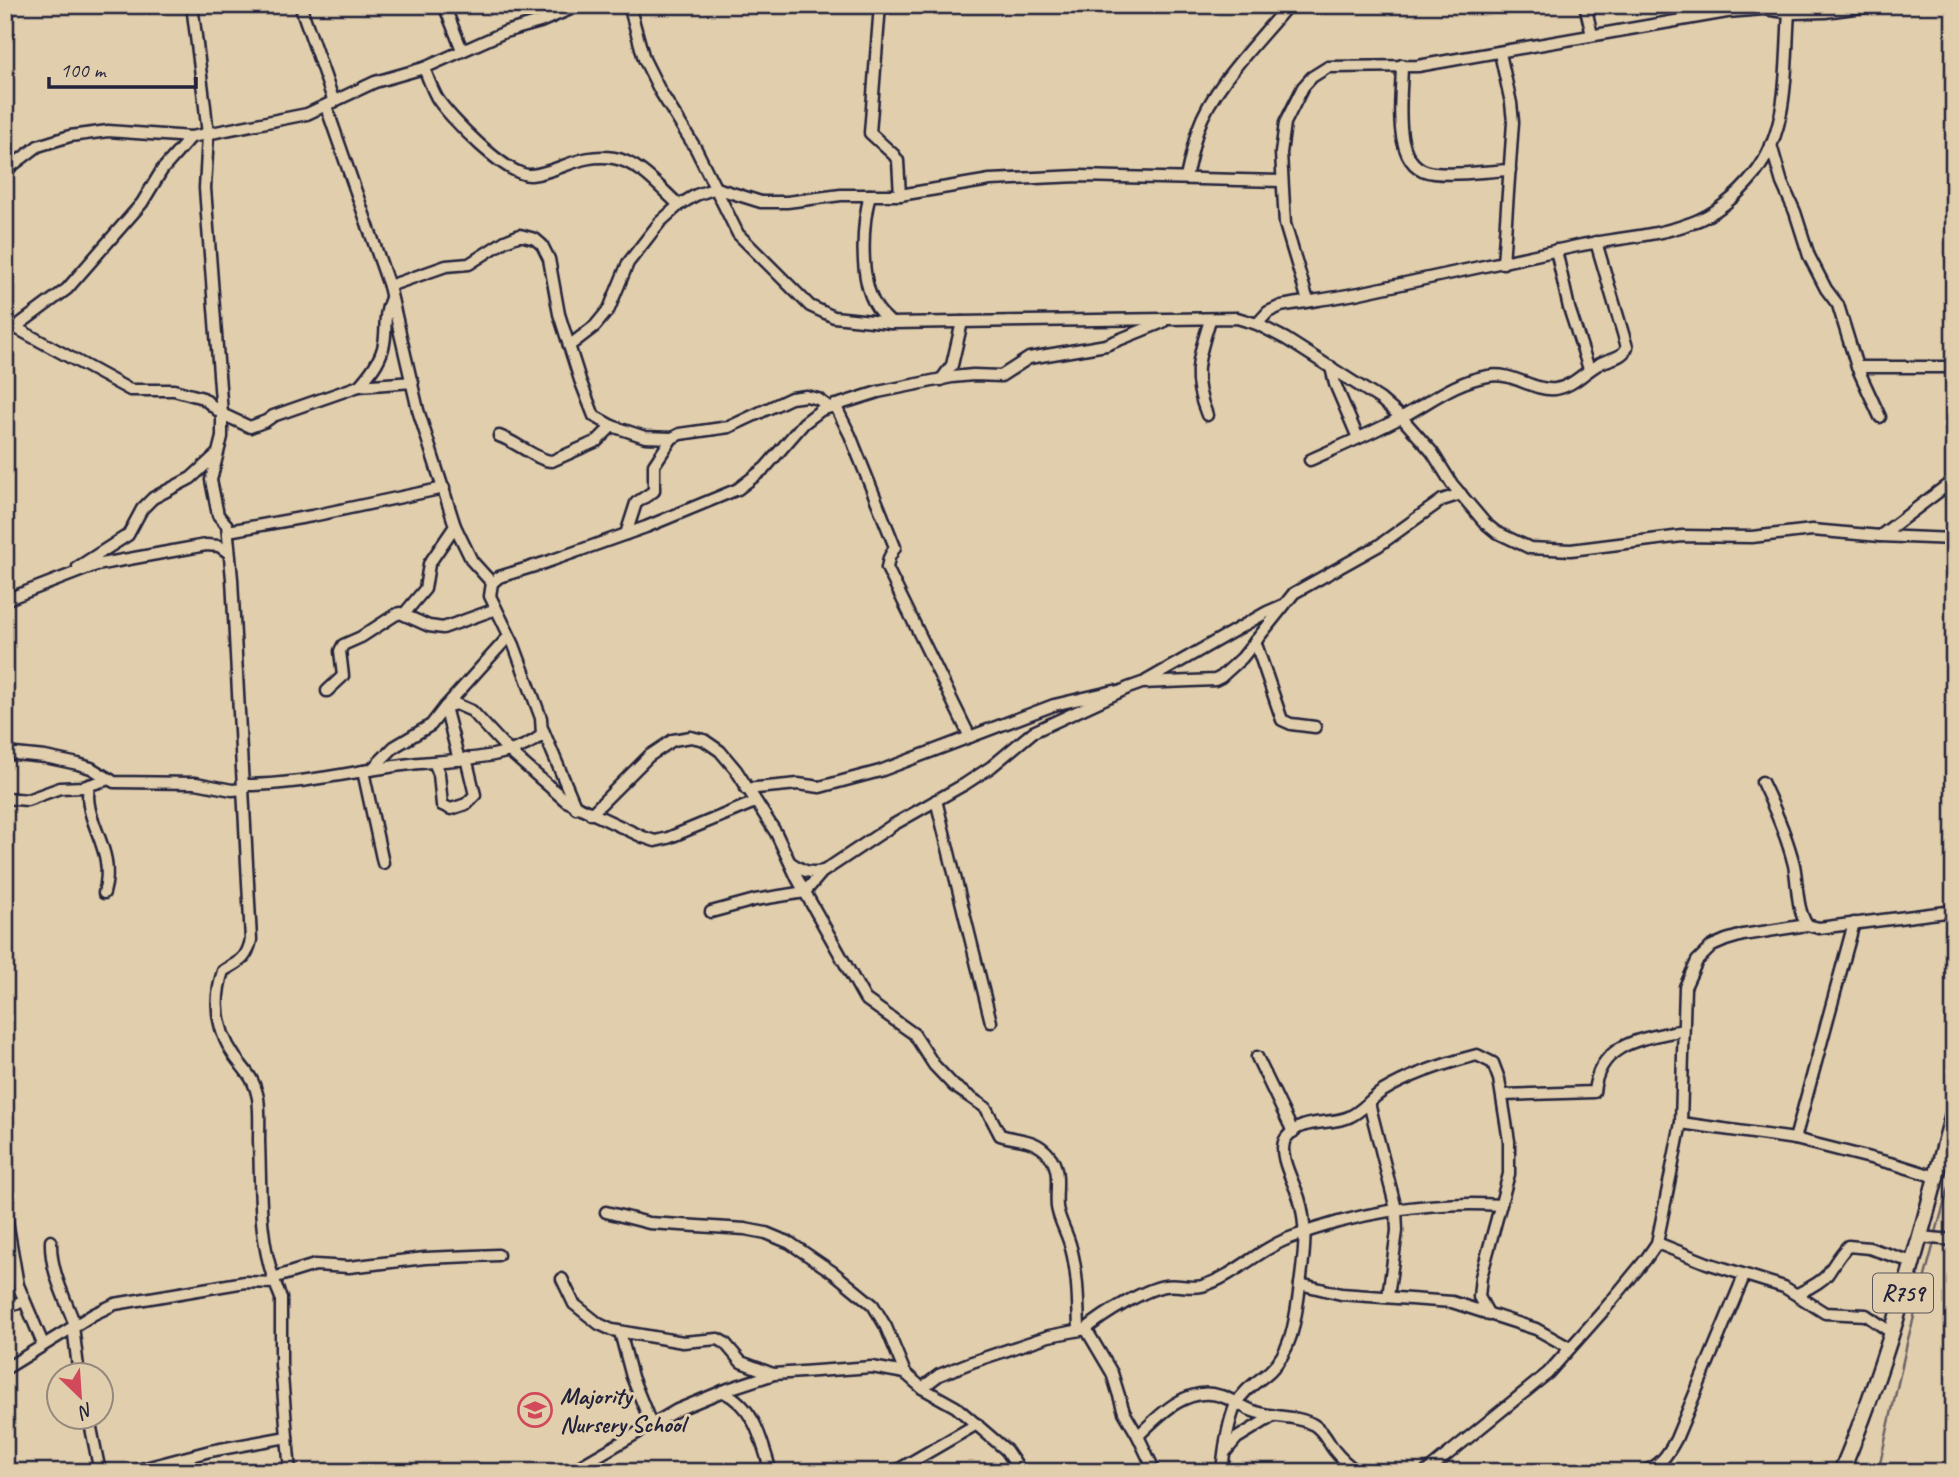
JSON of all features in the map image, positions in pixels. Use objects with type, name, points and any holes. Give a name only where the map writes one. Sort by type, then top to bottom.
[{"type":"main road","name":"R759","points":[[1841,1472],[1858,1433],[1892,1334],[1954,1110]]},
{"type":"street","points":[[192,5],[202,68],[208,135],[205,188],[222,414],[222,437],[211,480],[218,517],[226,522],[228,531],[251,940],[243,959],[223,971],[218,986],[216,1012],[225,1041],[253,1078],[258,1100],[262,1229],[266,1261],[281,1298],[281,1364],[290,1472]]},
{"type":"street","points":[[300,5],[389,286],[418,410],[455,526],[472,561],[492,583]]},
{"type":"street","points":[[444,5],[462,50]]},
{"type":"street","points":[[6,169],[38,146],[70,136],[108,131],[191,137],[307,114],[375,82],[424,68],[462,50],[580,5]]},
{"type":"street","points":[[629,5],[644,59],[660,92],[696,149],[738,234],[810,306],[834,317],[891,323],[1237,318],[1258,324],[1380,399],[1402,418],[1432,452],[1452,484],[1496,532],[1530,548],[1546,550],[1616,546],[1682,536],[1752,537],[1812,530],[1954,539]]},
{"type":"street","points":[[880,5],[870,133],[898,161],[900,195]]},
{"type":"street","points":[[1186,177],[1198,128],[1210,104],[1226,80],[1288,5]]},
{"type":"street","points":[[1585,5],[1592,35]]},
{"type":"street","points":[[1308,301],[1285,224],[1281,153],[1284,123],[1303,87],[1328,66],[1418,66],[1636,27],[1682,22],[1727,12],[1764,9],[1825,12],[1870,6]]},
{"type":"street","points":[[1258,324],[1268,312],[1281,306],[1363,292],[1596,242],[1669,230],[1693,223],[1710,214],[1734,196],[1755,174],[1771,145],[1778,127],[1785,87],[1792,10]]},
{"type":"street","points":[[1500,53],[1511,103],[1510,170],[1503,263]]},
{"type":"street","points":[[1402,65],[1402,134],[1407,156],[1418,169],[1433,173],[1510,170]]},
{"type":"street","points":[[424,68],[437,98],[461,129],[508,167],[531,175],[577,160],[616,158],[632,165],[679,205]]},
{"type":"street","points":[[5,335],[67,289],[142,203],[162,170],[191,137]]},
{"type":"street","points":[[1771,145],[1809,256],[1826,289],[1838,305],[1857,367],[1881,417]]},
{"type":"street","points":[[569,346],[595,326],[609,309],[628,263],[644,241],[679,205],[716,188],[761,202],[900,195],[990,180],[1088,176],[1281,181]]},
{"type":"street","points":[[870,195],[865,214],[866,283],[876,307],[891,323]]},
{"type":"street","points":[[389,286],[446,266],[469,264],[505,241],[527,235],[542,245],[549,259],[559,314],[592,412],[598,419],[645,437],[672,438],[680,434],[736,424],[791,398],[818,399],[832,406],[850,435],[895,547],[887,568],[970,737]]},
{"type":"street","points":[[1310,460],[1402,418],[1458,385],[1489,375],[1511,376],[1555,389],[1572,383],[1589,369],[1622,355],[1627,347],[1596,242]]},
{"type":"street","points":[[1556,250],[1569,308],[1589,369]]},
{"type":"street","points":[[359,386],[372,373],[383,349],[385,316],[391,298]]},
{"type":"street","points":[[577,808],[543,730],[541,718],[509,636],[490,596],[492,583],[499,577],[544,564],[626,534],[738,489],[751,481],[804,423],[832,406],[878,392],[940,380],[972,375],[1001,376],[1029,358],[1106,345],[1167,320]]},
{"type":"street","points":[[1207,415],[1197,381],[1197,366],[1210,320]]},
{"type":"street","points":[[940,380],[953,366],[962,322]]},
{"type":"street","points":[[16,328],[131,390],[174,390],[187,393],[202,398],[222,414],[250,427],[273,416],[359,386],[413,382]]},
{"type":"street","points":[[1331,367],[1335,384],[1358,438]]},
{"type":"street","points":[[1857,367],[1954,367]]},
{"type":"street","points":[[499,436],[522,446],[545,461],[552,461],[597,441],[612,426]]},
{"type":"street","points":[[626,534],[636,503],[654,491],[654,465],[672,438]]},
{"type":"street","points":[[71,573],[128,535],[142,509],[153,498],[191,478],[216,455]]},
{"type":"street","points":[[1880,536],[1954,480]]},
{"type":"street","points":[[1442,500],[1452,484]]},
{"type":"street","points":[[228,531],[444,488]]},
{"type":"street","points":[[1142,683],[1216,680],[1231,670],[1283,605],[1303,586],[1345,566],[1378,546],[1442,500],[1461,494]]},
{"type":"street","points":[[404,614],[425,589],[429,564],[455,526]]},
{"type":"street","points":[[5,600],[71,573],[120,559],[206,545],[214,545],[229,553]]},
{"type":"street","points":[[711,912],[755,900],[805,892],[824,871],[883,831],[991,767],[1033,732],[1142,683],[1283,605]]},
{"type":"street","points":[[327,691],[344,676],[340,651],[343,645],[361,637],[394,615],[404,614],[429,626],[443,628],[496,609]]},
{"type":"street","points":[[367,770],[394,747],[431,725],[509,636]]},
{"type":"street","points":[[1255,641],[1282,720],[1315,727]]},
{"type":"street","points":[[746,789],[798,784],[820,787],[880,771],[1054,705],[1128,688]]},
{"type":"street","points":[[445,707],[456,704],[466,707],[509,751],[552,790],[577,808],[655,841],[755,802]]},
{"type":"street","points":[[434,762],[439,774],[442,805],[451,809],[466,804],[475,794],[474,781],[463,759],[445,707]]},
{"type":"street","points":[[5,753],[78,764],[109,779],[129,783],[196,783],[232,790],[319,780],[367,770],[509,751],[542,735],[543,730]]},
{"type":"street","points":[[591,814],[649,756],[673,740],[691,737],[705,740],[720,751],[736,770],[776,833],[805,892],[865,999],[914,1034],[934,1065],[954,1086],[986,1108],[1000,1135],[1027,1139],[1038,1144],[1050,1155],[1059,1183],[1058,1208],[1069,1237],[1077,1277],[1083,1329],[1112,1373],[1118,1387],[1120,1404],[1155,1472]]},
{"type":"street","points":[[527,744],[545,747],[554,756]]},
{"type":"street","points":[[367,770],[383,863]]},
{"type":"street","points":[[5,798],[27,800],[60,788],[89,785],[109,779]]},
{"type":"street","points":[[1762,782],[1782,823],[1794,865],[1801,912],[1807,925]]},
{"type":"street","points":[[89,785],[91,811],[104,846],[108,867],[104,893]]},
{"type":"street","points":[[936,800],[991,1022]]},
{"type":"street","points":[[791,863],[805,872],[824,871]]},
{"type":"street","points":[[1426,1472],[1548,1373],[1657,1243],[1681,1123],[1685,987],[1697,961],[1712,946],[1743,935],[1807,925],[1819,928],[1954,911]]},
{"type":"street","points":[[1795,1139],[1854,923]]},
{"type":"street","points":[[1840,925],[1849,938]]},
{"type":"street","points":[[1503,1095],[1594,1092],[1599,1067],[1622,1046],[1683,1030]]},
{"type":"street","points":[[1222,1472],[1230,1422],[1237,1402],[1285,1352],[1295,1324],[1306,1233],[1303,1212],[1282,1154],[1283,1142],[1303,1125],[1350,1117],[1381,1092],[1401,1082],[1478,1055],[1493,1063],[1503,1095],[1509,1141],[1509,1174],[1480,1287],[1479,1297],[1489,1315]]},
{"type":"street","points":[[1257,1057],[1293,1132]]},
{"type":"street","points":[[1369,1103],[1396,1209],[1397,1231],[1388,1297]]},
{"type":"street","points":[[1681,1123],[1795,1139],[1898,1164],[1936,1177]]},
{"type":"street","points":[[922,1388],[939,1376],[972,1362],[1049,1336],[1083,1329],[1154,1289],[1175,1285],[1201,1286],[1216,1280],[1286,1240],[1306,1233],[1396,1209],[1465,1203],[1501,1205]]},
{"type":"street","points":[[5,1209],[18,1285],[43,1344]]},
{"type":"street","points":[[606,1212],[649,1223],[745,1229],[766,1233],[790,1243],[834,1273],[873,1305],[886,1327],[905,1373],[922,1388],[956,1407],[977,1424],[1006,1450],[1021,1472]]},
{"type":"street","points":[[1919,1237],[1954,1240]]},
{"type":"street","points":[[51,1241],[56,1275],[74,1325],[78,1362]]},
{"type":"street","points":[[1657,1243],[1744,1276],[1784,1287],[1825,1313],[1866,1315],[1892,1334]]},
{"type":"street","points":[[1797,1294],[1818,1283],[1848,1246],[1869,1248],[1912,1262]]},
{"type":"street","points":[[5,1369],[74,1325],[115,1304],[245,1282],[274,1281],[316,1265],[349,1267],[425,1258],[498,1255]]},
{"type":"street","points":[[1642,1472],[1654,1468],[1666,1457],[1676,1439],[1744,1276]]},
{"type":"street","points":[[562,1279],[574,1304],[599,1324],[620,1332],[682,1342],[718,1339],[725,1343],[741,1362],[774,1374]]},
{"type":"street","points":[[1300,1284],[1341,1294],[1452,1302],[1535,1329],[1570,1348]]},
{"type":"street","points":[[5,1308],[24,1301]]},
{"type":"street","points":[[620,1332],[632,1377],[651,1424]]},
{"type":"street","points":[[570,1472],[651,1424],[722,1391],[774,1374],[872,1367],[905,1373]]},
{"type":"street","points":[[722,1391],[736,1398],[755,1420],[771,1472]]},
{"type":"street","points":[[1138,1436],[1158,1415],[1180,1401],[1198,1394],[1210,1393],[1237,1402],[1245,1408],[1273,1416],[1300,1419],[1315,1425],[1340,1457],[1358,1472]]},
{"type":"street","points":[[1224,1453],[1237,1438],[1273,1416]]},
{"type":"street","points":[[894,1472],[977,1424]]},
{"type":"street","points":[[92,1432],[100,1472]]},
{"type":"street","points":[[130,1472],[210,1451],[288,1437]]},
{"type":"waterway","points":[[1935,1236],[1954,1169]]},
{"type":"waterway","points":[[1878,1472],[1908,1339],[1934,1243]]},
{"type":"place","name":"Majority Nursery School","points":[[535,1410]]}]
